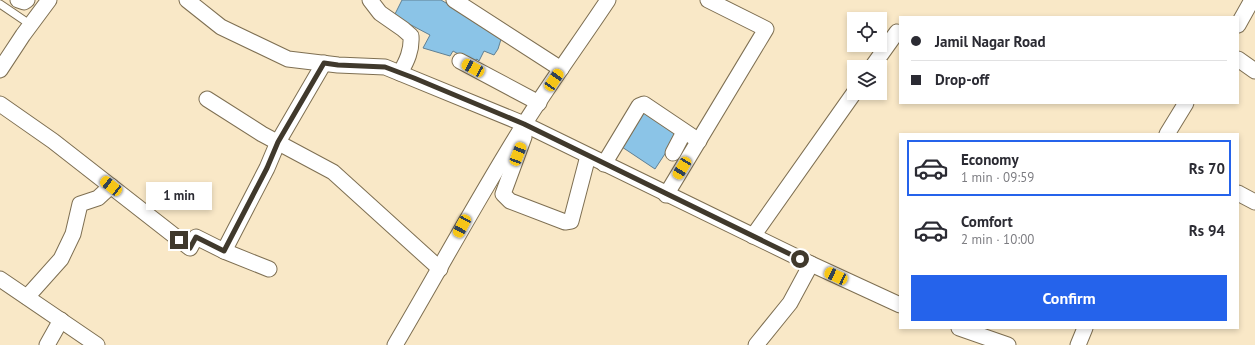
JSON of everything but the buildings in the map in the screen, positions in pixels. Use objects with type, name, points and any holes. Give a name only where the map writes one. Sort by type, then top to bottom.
[{"type":"street","points":[[18,0],[24,2],[27,0]]},
{"type":"street","points":[[0,70],[30,25],[49,0]]},
{"type":"street","points":[[187,0],[221,27],[288,59],[338,65],[385,67],[526,125],[666,195],[899,305]]},
{"type":"street","points":[[370,0],[380,13],[411,36],[409,57],[400,73]]},
{"type":"street","points":[[454,0],[564,65]]},
{"type":"street","points":[[471,0],[564,65]]},
{"type":"street","points":[[395,345],[440,269],[462,226],[539,103],[608,0]]},
{"type":"street","points":[[666,195],[766,29],[708,0]]},
{"type":"street","points":[[1239,24],[1252,0]]},
{"type":"street","points":[[877,60],[897,32]]},
{"type":"street","points":[[1239,60],[1255,71]]},
{"type":"street","points":[[460,61],[539,103]]},
{"type":"street","points":[[224,251],[267,168],[278,142],[324,63]]},
{"type":"street","points":[[207,99],[262,134],[333,172],[440,269]]},
{"type":"street","points":[[753,236],[849,100]]},
{"type":"street","points":[[0,104],[53,141],[190,248],[196,237],[224,251],[269,269]]},
{"type":"street","points":[[604,164],[639,106],[644,104],[698,141]]},
{"type":"street","points":[[1168,133],[1185,104]]},
{"type":"street","points":[[526,125],[503,194],[510,201],[565,222],[571,221],[588,156]]},
{"type":"street","points":[[673,153],[684,132]]},
{"type":"street","points":[[28,297],[61,259],[73,234],[80,204],[98,198],[111,186]]},
{"type":"street","points":[[1239,194],[1255,202]]},
{"type":"street","points":[[756,345],[790,302],[811,264]]},
{"type":"street","points":[[0,278],[98,345]]},
{"type":"street","points":[[47,345],[61,320]]},
{"type":"street","points":[[962,329],[1008,345]]},
{"type":"street","points":[[1078,345],[1085,329]]},
{"type":"lane","points":[[0,4],[30,25]]},
{"type":"route","points":[[179,240],[190,248],[196,237],[224,251],[267,168],[278,142],[324,63],[385,67],[414,78],[524,124],[666,195],[800,259]]}]
